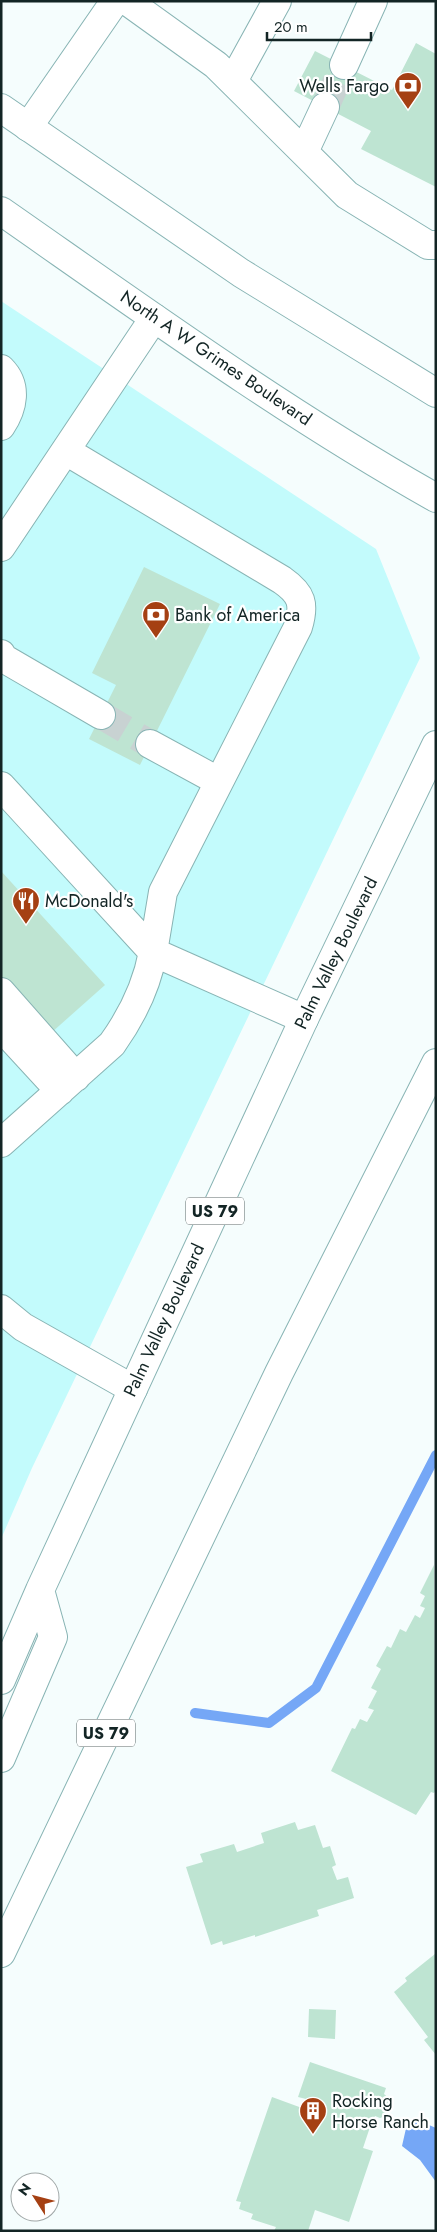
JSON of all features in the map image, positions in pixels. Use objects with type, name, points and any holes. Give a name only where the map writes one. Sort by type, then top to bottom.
[{"type":"main road","points":[[1,136],[28,127],[114,1]]},
{"type":"main road","points":[[127,1],[216,65],[347,195],[428,244],[436,245]]},
{"type":"main road","points":[[233,81],[277,1]]},
{"type":"main road","points":[[344,66],[373,1]]},
{"type":"main road","points":[[304,152],[325,106]]},
{"type":"main road","points":[[1,108],[241,273],[436,393]]},
{"type":"main road","name":"North A W Grimes Boulevard","points":[[1,211],[154,318],[372,462],[436,498]]},
{"type":"main road","points":[[1,547],[154,318]]},
{"type":"main road","points":[[1,368],[6,374],[12,393],[10,413],[1,426]]},
{"type":"main road","points":[[1,1143],[112,1044],[124,1028],[143,988],[154,952],[163,892],[298,627],[303,610],[300,598],[292,587],[282,580],[66,451]]},
{"type":"main road","points":[[1,654],[3,658],[101,715]]},
{"type":"main road","points":[[150,744],[218,781]]},
{"type":"main road","name":"Palm Valley Boulevard","points":[[1,1680],[132,1389],[304,1019],[436,745]]},
{"type":"main road","points":[[1,786],[154,952],[304,1019]]},
{"type":"main road","points":[[1,992],[68,1084]]},
{"type":"main road","points":[[1,1027],[68,1084]]},
{"type":"main road","name":"US 79","points":[[1,1952],[279,1374],[436,1063]]},
{"type":"main road","points":[[1,1309],[23,1327],[132,1389]]},
{"type":"main road","points":[[1,1758],[53,1637],[40,1590]]},
{"type":"shaded area","points":[[1,301],[376,549],[420,658],[32,1468],[1,1539]]},
{"type":"water","points":[[415,2119],[436,2128],[436,2182],[420,2160],[402,2146],[407,2124]]},
{"type":"building","name":"Wells Fargo","points":[[416,43],[436,54],[436,187],[361,149],[371,131],[294,91],[315,51],[392,90]]},
{"type":"building","name":"Bank of America","points":[[144,567],[220,604],[140,765],[89,739],[116,685],[92,673]]},
{"type":"building","name":"McDonald's","points":[[1,871],[105,985],[51,1033],[1,978]]},
{"type":"building","points":[[434,1565],[436,1790],[434,1793],[431,1792],[416,1815],[331,1771],[352,1728],[355,1729],[360,1719],[367,1722],[374,1710],[368,1708],[377,1691],[371,1688],[381,1669],[376,1666],[387,1646],[391,1648],[400,1629],[406,1632],[415,1615],[420,1618],[425,1608],[420,1606],[425,1596],[420,1593]]},
{"type":"building","points":[[295,1822],[298,1830],[315,1825],[323,1848],[330,1846],[336,1865],[332,1867],[337,1880],[348,1877],[354,1898],[317,1910],[319,1916],[255,1937],[255,1935],[223,1945],[222,1941],[211,1945],[186,1867],[203,1862],[200,1854],[234,1844],[237,1852],[264,1843],[261,1833]]},
{"type":"building","points":[[435,1954],[436,2055],[424,2040],[428,2037],[394,1992],[407,1981],[405,1978]]},
{"type":"building","points":[[309,2009],[336,2010],[335,2039],[308,2037]]},
{"type":"building","name":"Rocking Horse Ranch","points":[[310,2062],[386,2088],[384,2094],[393,2102],[388,2115],[380,2118],[375,2116],[372,2121],[363,2148],[373,2151],[349,2222],[315,2210],[308,2231],[274,2231],[276,2227],[251,2219],[253,2214],[239,2209],[241,2202],[236,2201],[272,2097],[302,2108],[306,2099],[298,2097]]},
{"type":"waterway","points":[[195,1713],[269,1723],[316,1688],[436,1455]]},
{"type":"tunnel","points":[[325,107],[344,65]]},
{"type":"tunnel","points":[[101,715],[150,744]]},
{"type":"place","name":"Wells Fargo","points":[[408,110]]},
{"type":"place","name":"Bank of America","points":[[156,639]]},
{"type":"place","name":"McDonald's","points":[[26,925]]},
{"type":"place","name":"Rocking Horse Ranch","points":[[313,2135]]}]
